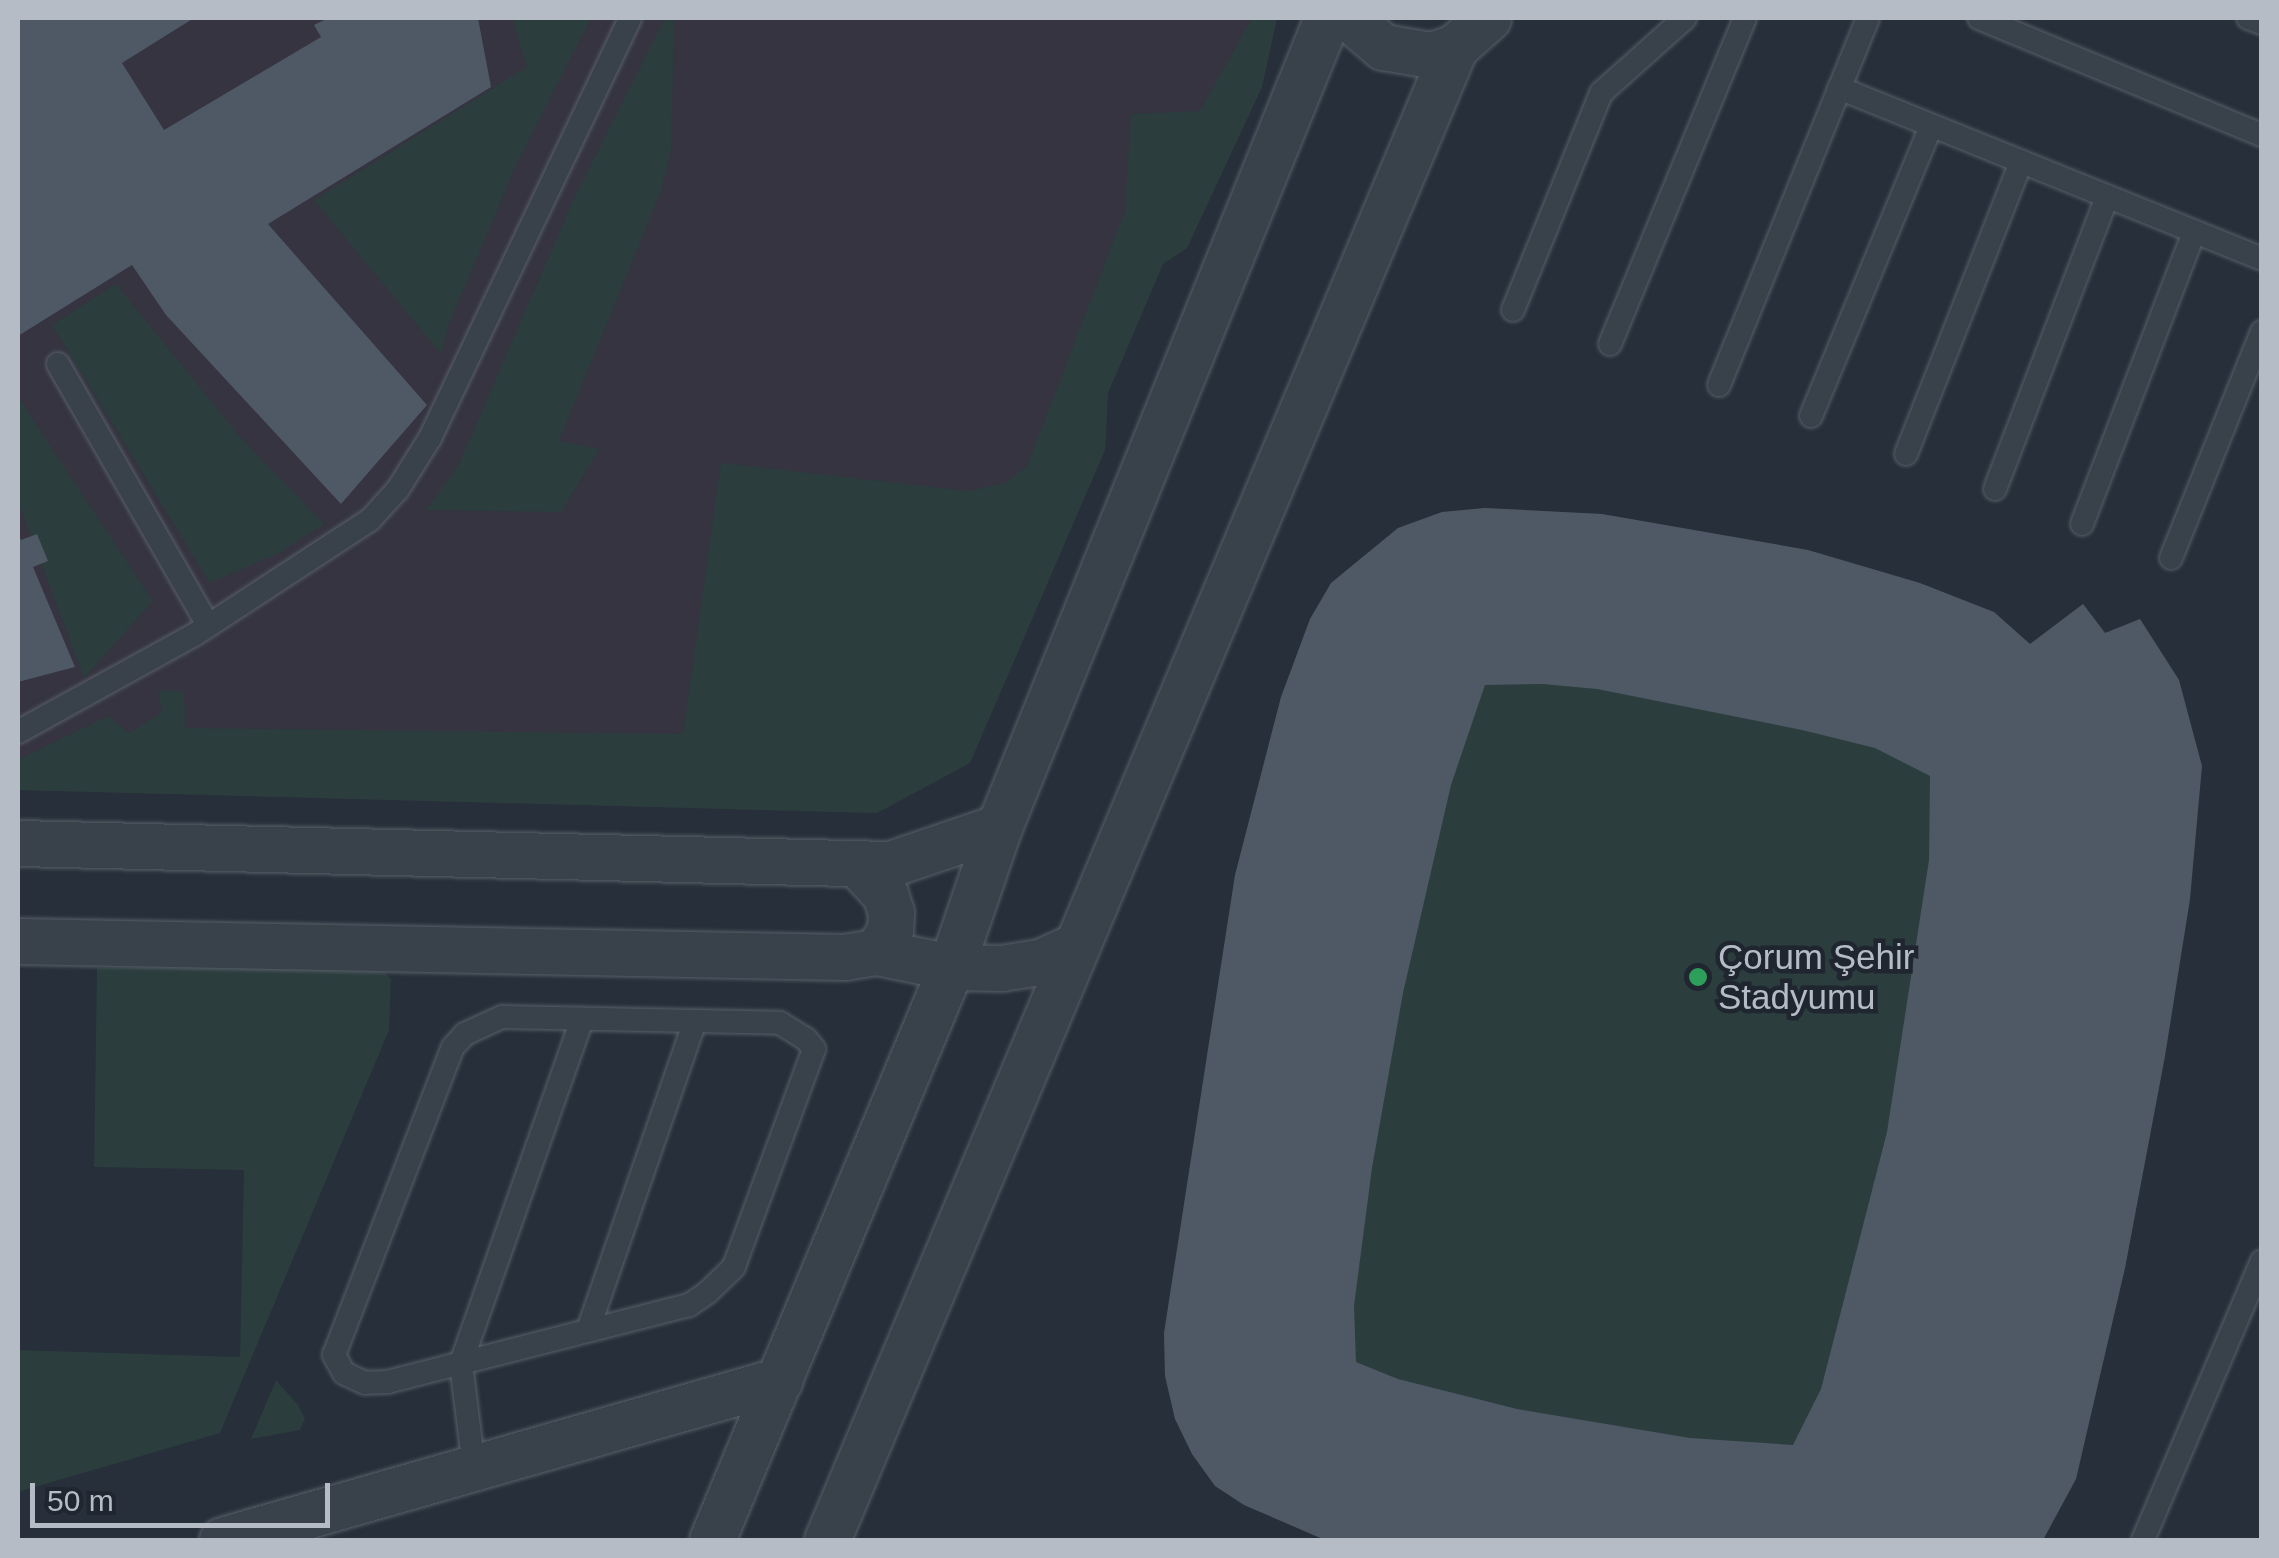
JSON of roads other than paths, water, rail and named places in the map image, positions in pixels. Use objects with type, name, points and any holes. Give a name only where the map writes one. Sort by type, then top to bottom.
[{"type":"street","points":[[712,1540],[950,967],[999,828],[1327,18]]},
{"type":"street","points":[[1350,18],[1383,47],[1406,54],[1431,55],[1455,47],[1488,18]]},
{"type":"street","points":[[828,1540],[1455,47]]},
{"type":"street","points":[[18,843],[890,864],[999,828]]},
{"type":"street","points":[[858,864],[885,894],[891,912],[890,930],[877,952]]},
{"type":"street","points":[[18,940],[824,957],[877,952],[950,967],[1002,968],[1040,962],[1076,946]]},
{"type":"street","points":[[222,1540],[780,1380]]},
{"type":"lane","points":[[18,732],[111,684],[208,625],[370,520],[398,489],[430,438],[630,18]]},
{"type":"lane","points":[[1513,310],[1601,92],[1685,18]]},
{"type":"lane","points":[[1610,344],[1746,18]]},
{"type":"lane","points":[[1718,385],[1868,18]]},
{"type":"lane","points":[[1979,18],[2262,135]]},
{"type":"lane","points":[[2248,18],[2262,23]]},
{"type":"lane","points":[[1839,88],[2262,260]]},
{"type":"lane","points":[[1812,416],[1931,126]]},
{"type":"lane","points":[[1906,454],[2021,162]]},
{"type":"lane","points":[[1995,489],[2107,197]]},
{"type":"lane","points":[[2082,524],[2194,232]]},
{"type":"lane","points":[[2171,558],[2262,332]]},
{"type":"lane","points":[[58,364],[208,625]]},
{"type":"lane","points":[[502,1016],[582,1019],[780,1023],[814,1050],[734,1267],[689,1305],[388,1382],[365,1382],[344,1374],[334,1354],[453,1047],[465,1034],[502,1016]]},
{"type":"lane","points":[[474,1468],[460,1363],[582,1019]]},
{"type":"lane","points":[[588,1330],[695,1021]]},
{"type":"lane","points":[[2143,1540],[2262,1261]]},
{"type":"place","name":"Çorum Şehir Stadyumu","points":[[1698,977]]}]
